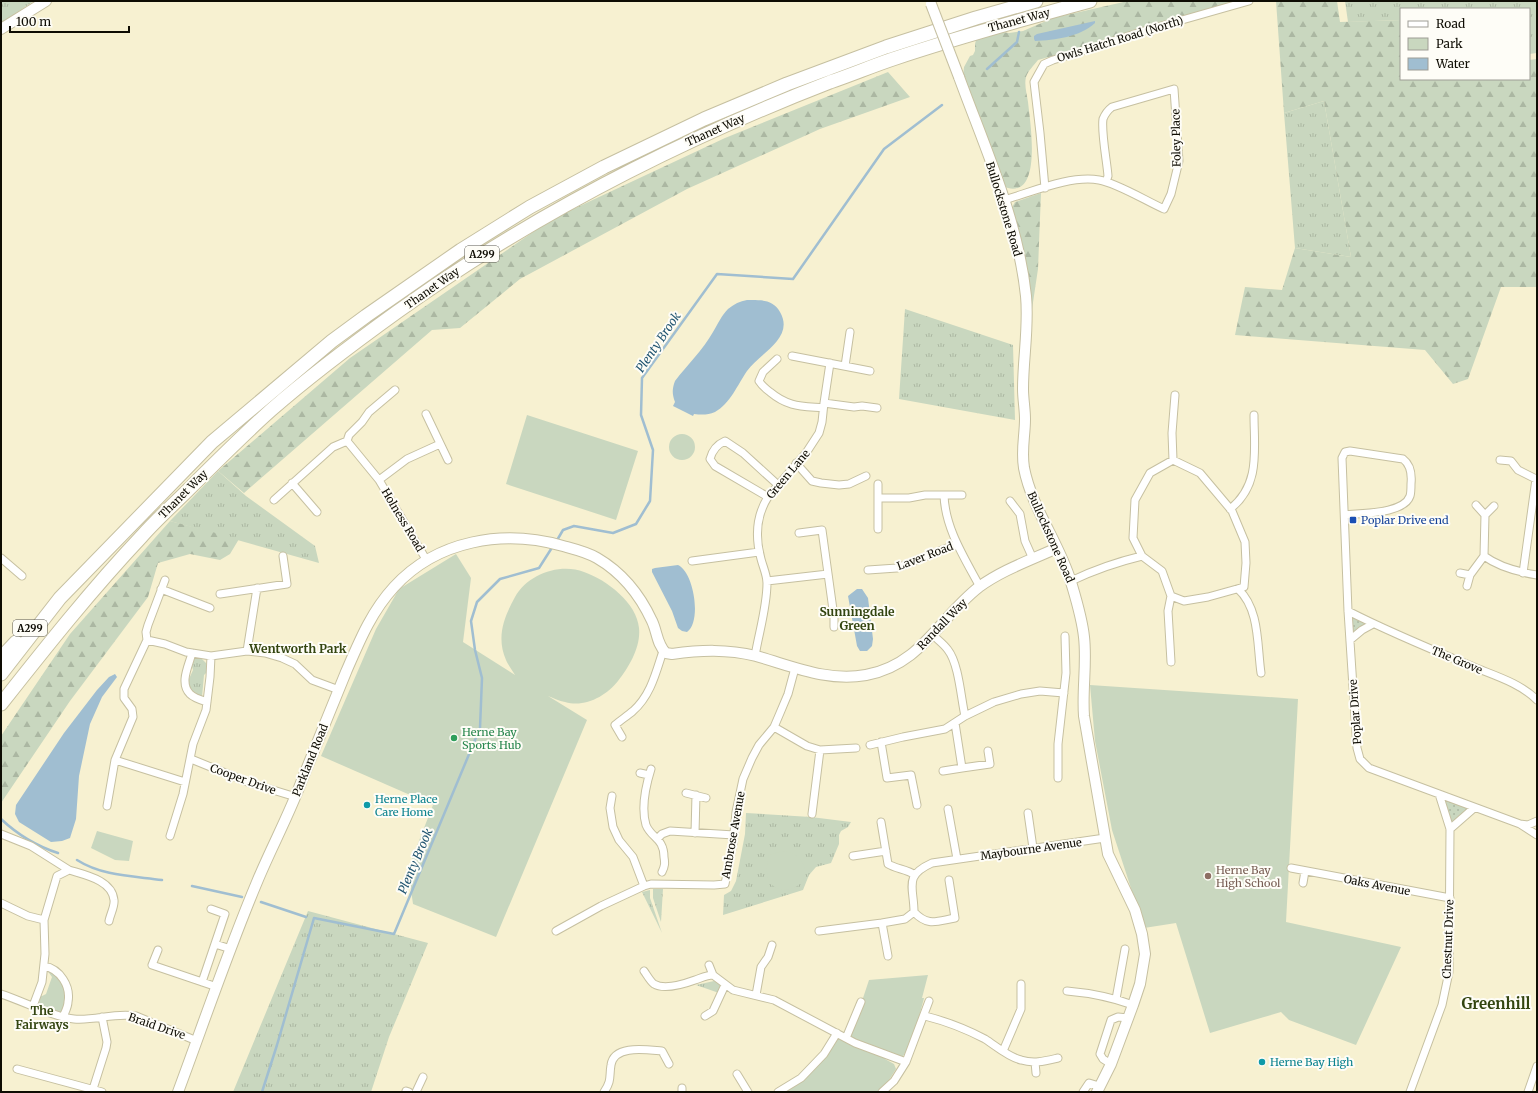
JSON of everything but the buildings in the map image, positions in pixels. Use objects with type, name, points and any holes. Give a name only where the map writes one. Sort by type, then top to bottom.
[{"type":"highway","name":"Thanet Way","points":[[1,674],[60,598],[212,442],[332,341],[398,293],[473,242],[604,167],[711,116],[788,84],[886,47],[976,18],[1036,1]]},
{"type":"highway","name":"Thanet Way","points":[[1,704],[31,666],[142,536],[216,462],[272,410],[376,327],[470,261],[538,220],[612,179],[666,152],[759,111],[891,60],[980,31],[1090,1]]},
{"type":"highway","name":"A299","points":[[1,658],[60,598]]},
{"type":"highway","name":"A299","points":[[1,713],[31,666]]},
{"type":"street","points":[[1,29],[46,1]]},
{"type":"street","name":"Owls Hatch Road (North)","points":[[1045,188],[1034,82],[1044,64],[1147,30],[1249,1]]},
{"type":"street","name":"Bullockstone Road","points":[[931,2],[1004,200],[1017,247],[1026,297],[1027,324],[1023,390],[1025,420],[1022,453],[1028,484],[1071,581],[1084,636],[1084,716],[1108,854],[1134,910],[1142,934],[1145,954],[1144,968],[1140,984],[1111,1064],[1098,1089],[1089,1083],[1083,1092]]},
{"type":"street","name":"Foley Place","points":[[1174,89],[1179,161],[1171,194],[1164,209],[1106,182],[1108,176],[1103,125],[1105,114],[1108,109],[1174,89]]},
{"type":"street","points":[[1004,200],[1065,182],[1082,179],[1100,180],[1106,182]]},
{"type":"street","points":[[845,366],[850,332]]},
{"type":"street","points":[[792,356],[870,371]]},
{"type":"street","points":[[777,360],[763,372],[759,381],[780,400],[787,403],[877,408]]},
{"type":"street","name":"Green Lane","points":[[755,656],[767,581],[759,552],[757,533],[761,510],[777,484],[806,453],[819,433],[822,422],[830,363]]},
{"type":"street","points":[[274,500],[333,447],[347,441],[350,434],[362,422],[369,412],[395,390]]},
{"type":"street","points":[[1173,460],[1172,433],[1175,395]]},
{"type":"street","points":[[426,414],[448,460]]},
{"type":"street","points":[[1230,508],[1237,503],[1246,491],[1252,477],[1254,460],[1254,415]]},
{"type":"street","name":"Holness Road","points":[[347,441],[379,480],[427,561]]},
{"type":"street","points":[[768,497],[715,466],[710,459],[711,452],[719,444],[725,442],[743,453],[777,484]]},
{"type":"street","name":"Holness Road","points":[[379,480],[406,459],[440,444]]},
{"type":"street","name":"Poplar Drive","points":[[1345,515],[1393,510],[1406,502],[1410,496],[1412,478],[1410,469],[1406,462],[1403,459],[1350,451],[1343,454],[1342,460],[1348,611],[1357,748],[1360,759],[1369,768],[1474,808],[1520,824],[1528,825],[1537,821]]},
{"type":"street","points":[[1172,596],[1184,601],[1208,597],[1244,587],[1246,563],[1245,542],[1230,508],[1200,473],[1173,460]]},
{"type":"street","points":[[1171,662],[1168,611],[1172,596],[1162,571],[1142,556],[1133,538],[1135,500],[1150,473],[1173,460]]},
{"type":"street","points":[[1500,460],[1511,462],[1518,470],[1537,479],[1523,573]]},
{"type":"street","points":[[796,464],[812,481],[820,483],[839,485],[849,484],[866,476]]},
{"type":"street","points":[[292,483],[317,512]]},
{"type":"street","points":[[878,484],[878,529]]},
{"type":"street","points":[[878,498],[909,498],[925,495],[962,495]]},
{"type":"street","name":"Laver Road","points":[[944,495],[947,518],[957,544],[980,586]]},
{"type":"street","points":[[1010,501],[1020,514],[1025,540],[1033,560]]},
{"type":"street","points":[[1467,586],[1470,575],[1484,556],[1485,515],[1476,505]]},
{"type":"street","points":[[1485,515],[1494,506]]},
{"type":"street","points":[[799,533],[822,530],[834,616],[834,626]]},
{"type":"street","name":"Parkland Road","points":[[178,1092],[256,884],[296,797],[338,690],[368,621],[376,608],[394,586],[406,575],[427,561],[455,548],[485,540],[506,538],[544,541],[594,556],[616,571],[634,590],[645,607],[653,622],[661,648]]},
{"type":"street","name":"Laver Road","points":[[868,570],[898,568],[957,544]]},
{"type":"street","name":"Randall Way","points":[[661,648],[672,654],[710,650],[755,656],[794,668],[833,676],[866,675],[881,671],[902,661],[933,635],[958,606],[980,586],[1000,574],[1057,548]]},
{"type":"street","points":[[692,561],[759,552]]},
{"type":"street","points":[[220,594],[287,584],[283,556]]},
{"type":"street","points":[[1071,581],[1095,570],[1121,561],[1142,556]]},
{"type":"street","points":[[1484,556],[1494,564],[1523,573],[1537,575]]},
{"type":"street","points":[[1,558],[22,576]]},
{"type":"street","points":[[1460,573],[1470,575]]},
{"type":"street","points":[[767,581],[828,574]]},
{"type":"street","points":[[107,806],[115,760],[133,717],[132,709],[124,698],[124,689],[147,640],[146,632],[148,625],[165,580]]},
{"type":"street","points":[[247,651],[257,588]]},
{"type":"street","points":[[161,589],[210,608]]},
{"type":"street","points":[[1238,589],[1249,604],[1254,618],[1261,673]]},
{"type":"street","name":"The Grove","points":[[1348,611],[1373,624],[1505,680],[1528,691],[1537,700]]},
{"type":"street","points":[[1350,640],[1362,630],[1373,624]]},
{"type":"street","points":[[933,635],[944,644],[952,657],[965,716]]},
{"type":"street","points":[[1058,778],[1058,744],[1066,673],[1065,636]]},
{"type":"street","points":[[147,640],[165,644],[181,651],[210,656],[247,651],[265,653],[295,664],[312,680],[338,690]]},
{"type":"street","points":[[622,737],[615,724],[633,711],[651,687],[661,648]]},
{"type":"street","points":[[192,653],[186,674],[186,688],[195,698],[207,702]]},
{"type":"street","points":[[170,836],[183,794],[184,782],[191,759],[193,744],[207,702],[210,677],[210,656]]},
{"type":"street","name":"Ambrose Avenue","points":[[556,931],[601,906],[651,884],[725,884],[734,835],[736,812],[743,779],[759,745],[774,727],[788,694],[794,668]]},
{"type":"street","points":[[870,745],[945,729],[965,716],[994,702],[1021,694],[1040,691],[1064,693]]},
{"type":"street","points":[[955,723],[962,768]]},
{"type":"street","points":[[774,727],[796,741],[820,750],[856,748]]},
{"type":"street","points":[[881,742],[887,778],[911,775],[917,805]]},
{"type":"street","points":[[812,814],[820,750]]},
{"type":"street","points":[[943,771],[990,764],[988,750]]},
{"type":"street","name":"Cooper Drive","points":[[191,759],[250,783],[296,797]]},
{"type":"street","points":[[115,760],[184,782]]},
{"type":"street","points":[[640,773],[650,772],[644,811],[647,826],[664,847],[665,866],[662,872]]},
{"type":"street","points":[[686,793],[706,798]]},
{"type":"street","name":"Chestnut Drive","points":[[1410,1092],[1442,1004],[1449,972],[1450,829],[1439,794]]},
{"type":"street","points":[[612,796],[610,808],[613,827],[619,840],[633,857],[644,886]]},
{"type":"street","points":[[695,833],[696,796]]},
{"type":"street","points":[[1450,829],[1474,808]]},
{"type":"street","points":[[948,809],[957,859]]},
{"type":"street","points":[[1028,813],[1033,848]]},
{"type":"street","points":[[881,822],[888,864],[894,868],[911,872],[915,875],[910,885],[914,901],[914,912],[921,920],[930,922],[955,918],[949,880]]},
{"type":"street","name":"Poplar Drive","points":[[1520,824],[1537,835]]},
{"type":"street","points":[[657,839],[662,834],[670,831],[734,835]]},
{"type":"street","points":[[1,834],[31,846],[69,870],[101,881],[110,889],[115,900],[109,921]]},
{"type":"street","name":"Maybourne Avenue","points":[[915,875],[920,868],[932,863],[1105,838]]},
{"type":"street","points":[[853,856],[886,852]]},
{"type":"street","name":"Oaks Avenue","points":[[1291,868],[1450,898]]},
{"type":"street","points":[[33,1006],[42,982],[44,966],[44,920],[57,876],[69,870]]},
{"type":"street","points":[[1303,883],[1305,871]]},
{"type":"street","points":[[1,903],[28,916],[44,920]]},
{"type":"street","points":[[202,982],[225,914],[211,909]]},
{"type":"street","points":[[819,931],[905,919],[914,912]]},
{"type":"street","points":[[882,923],[888,956]]},
{"type":"street","points":[[215,944],[231,949]]},
{"type":"street","points":[[756,995],[761,968],[768,957],[772,945]]},
{"type":"street","points":[[1116,999],[1125,949]]},
{"type":"street","points":[[158,950],[152,965],[217,987]]},
{"type":"street","points":[[709,964],[713,975],[724,985],[733,990],[774,1000],[855,1043],[906,1062]]},
{"type":"street","points":[[44,966],[57,971],[67,986],[69,999],[63,1017]]},
{"type":"street","points":[[644,971],[652,983],[661,986],[692,981],[713,975]]},
{"type":"street","points":[[1003,1051],[1021,1009],[1021,984]]},
{"type":"street","points":[[704,1016],[713,1011],[724,985]]},
{"type":"street","points":[[1067,991],[1094,994],[1133,1005]]},
{"type":"street","name":"Braid Drive","points":[[1,994],[63,1017],[75,1019],[102,1017],[113,1014],[128,1014],[197,1041]]},
{"type":"street","points":[[882,1092],[894,1081],[906,1062],[925,1016],[929,1001]]},
{"type":"street","points":[[846,1038],[861,1002]]},
{"type":"street","points":[[925,1016],[985,1039],[1020,1060],[1035,1062],[1058,1058]]},
{"type":"street","points":[[93,1090],[107,1042],[102,1017]]},
{"type":"street","points":[[1111,1064],[1103,1059],[1100,1054],[1106,1034],[1112,1020],[1118,1018],[1128,1018]]},
{"type":"street","points":[[778,1092],[801,1078],[824,1054],[837,1033]]},
{"type":"street","points":[[604,1092],[611,1078],[611,1064],[616,1056],[624,1051],[631,1049],[662,1051],[669,1064]]},
{"type":"street","points":[[1035,1062],[1036,1073]]},
{"type":"street","points":[[1528,1092],[1537,1066]]},
{"type":"street","points":[[17,1069],[102,1092]]},
{"type":"street","points":[[737,1074],[748,1092]]},
{"type":"street","points":[[416,1092],[423,1077]]},
{"type":"green space","points":[[1,1],[34,1],[1,23]]},
{"type":"green space","points":[[1128,1],[1235,1],[1038,60],[1028,73],[1025,80],[1032,148],[1030,172],[1026,181],[1020,187],[1012,189],[1003,186],[963,77],[964,67],[970,56],[973,55],[975,51],[976,40],[981,37],[1003,32],[1009,33],[1023,31],[1053,18]]},
{"type":"green space","points":[[1276,1],[1337,1],[1340,22],[1400,20],[1400,80],[1530,80],[1530,60],[1537,59],[1537,287],[1501,287],[1468,379],[1453,384],[1425,350],[1235,335],[1245,287],[1282,290],[1295,248],[1351,257],[1324,101],[1284,113]]},
{"type":"green space","points":[[1345,1],[1537,1],[1537,53],[1530,54],[1530,8],[1400,8],[1400,20],[1348,22]]},
{"type":"green space","points":[[888,72],[910,97],[820,129],[687,189],[520,279],[460,328],[432,330],[244,493],[218,471],[350,358],[552,219],[725,138]]},
{"type":"green space","points":[[1324,101],[1351,257],[1295,248],[1284,113]]},
{"type":"green space","points":[[1041,193],[1038,269],[1032,309],[1010,211],[1015,202]]},
{"type":"green space","points":[[905,309],[1013,345],[1015,420],[899,399]]},
{"type":"green space","points":[[527,415],[638,451],[616,520],[506,484]]},
{"type":"green space","points":[[682,434],[691,438],[695,447],[691,456],[682,460],[673,456],[669,447],[673,438]]},
{"type":"green space","points":[[218,471],[246,496],[315,546],[319,563],[170,521]]},
{"type":"green space","points":[[170,521],[239,539],[230,554],[220,560],[190,554],[158,563],[148,597],[70,701],[1,803],[1,736],[70,634]]},
{"type":"green space","name":"Herne Bay Sports Hub","points":[[456,554],[471,578],[463,642],[515,675],[503,652],[502,635],[505,620],[515,597],[521,589],[528,582],[545,572],[565,569],[575,570],[584,572],[602,581],[627,601],[637,619],[639,628],[638,642],[630,663],[618,681],[601,696],[587,702],[573,703],[563,702],[548,696],[587,720],[496,937],[413,904],[408,869],[433,805],[321,756],[376,629],[399,589]]},
{"type":"green space","points":[[1348,611],[1373,624],[1350,640]]},
{"type":"green space","points":[[194,657],[201,658],[206,663],[207,672],[204,675],[202,697],[195,695],[188,687],[189,679],[193,670],[191,663]]},
{"type":"green space","name":"Herne Bay High School","points":[[1090,685],[1298,699],[1286,922],[1401,947],[1356,1045],[1289,1020],[1281,1012],[1210,1033],[1176,923],[1144,928],[1112,830],[1095,741]]},
{"type":"green space","points":[[1439,794],[1474,808],[1450,829]]},
{"type":"green space","points":[[746,813],[811,817],[851,822],[848,827],[841,831],[839,835],[839,844],[831,863],[816,867],[809,875],[803,890],[723,915],[724,895],[731,891],[736,881],[745,834]]},
{"type":"green space","points":[[97,831],[133,841],[129,861],[115,860],[91,848]]},
{"type":"green space","points":[[782,851],[796,855],[802,862],[805,872],[802,881],[796,887],[787,890],[778,888],[770,883],[767,872],[769,855]]},
{"type":"green space","points":[[653,889],[663,889],[661,922],[653,898]]},
{"type":"green space","points":[[650,890],[650,898],[662,933],[642,892]]},
{"type":"green space","points":[[308,911],[428,943],[389,1037],[371,1092],[233,1092]]},
{"type":"green space","points":[[44,966],[49,967],[67,986],[63,1017],[33,1006],[37,995],[42,996],[46,994],[52,977]]},
{"type":"green space","points":[[928,975],[922,998],[924,998],[915,1030],[908,1047],[902,1057],[884,1056],[885,1059],[894,1064],[896,1069],[889,1080],[878,1091],[783,1092],[790,1087],[794,1087],[816,1068],[835,1040],[844,1040],[863,998],[869,980]]},
{"type":"green space","points":[[714,981],[721,984],[722,988],[719,993],[696,985]]},
{"type":"water","points":[[1095,21],[1095,23],[1089,28],[1075,35],[1051,40],[1035,41],[1034,39],[1034,36],[1037,34]]},
{"type":"water","points":[[747,300],[770,302],[777,308],[783,321],[783,330],[780,337],[753,364],[729,399],[715,412],[710,414],[694,414],[693,416],[673,406],[675,402],[673,387],[675,381],[705,345],[721,317],[728,309],[735,304]]},
{"type":"water","points":[[678,565],[684,569],[688,577],[694,597],[694,618],[692,627],[687,632],[678,628],[672,611],[652,572],[652,569],[655,568]]},
{"type":"water","points":[[857,589],[862,589],[868,598],[873,639],[872,646],[867,651],[860,651],[857,646],[848,596]]},
{"type":"water","points":[[115,674],[117,677],[102,697],[90,724],[79,776],[76,819],[70,838],[62,841],[51,842],[19,822],[15,814],[16,805],[64,733],[97,690],[109,677]]},
{"type":"waterway","name":"Plenty Brook","points":[[987,69],[1017,42],[1019,32]]},
{"type":"waterway","name":"Plenty Brook","points":[[556,542],[563,530],[574,526],[613,533],[636,524],[650,501],[653,450],[641,415],[642,378],[717,274],[793,279],[884,149],[942,105]]},
{"type":"waterway","name":"Plenty Brook","points":[[262,1092],[314,918],[394,934],[480,728],[482,678],[475,650],[471,621],[477,602],[500,579],[539,568],[553,546]]},
{"type":"waterway","points":[[1,819],[27,839],[58,853]]},
{"type":"waterway","points":[[77,860],[107,872],[162,880]]},
{"type":"waterway","points":[[192,886],[242,897]]},
{"type":"waterway","points":[[261,902],[306,917]]},
{"type":"place","name":"Poplar Drive end","points":[[1353,520]]},
{"type":"place","name":"Herne Bay Sports Hub","points":[[454,738]]},
{"type":"place","name":"Herne Place Care Home","points":[[367,805]]},
{"type":"place","name":"Herne Bay High School","points":[[1208,876]]},
{"type":"place","name":"Herne Bay High","points":[[1262,1062]]},
{"type":"district","name":"Sunningdale Green","points":[[857,618]]},
{"type":"district","name":"Wentworth Park","points":[[298,648]]},
{"type":"district","name":"Greenhill","points":[[1496,1003]]},
{"type":"district","name":"The Fairways","points":[[42,1017]]}]
